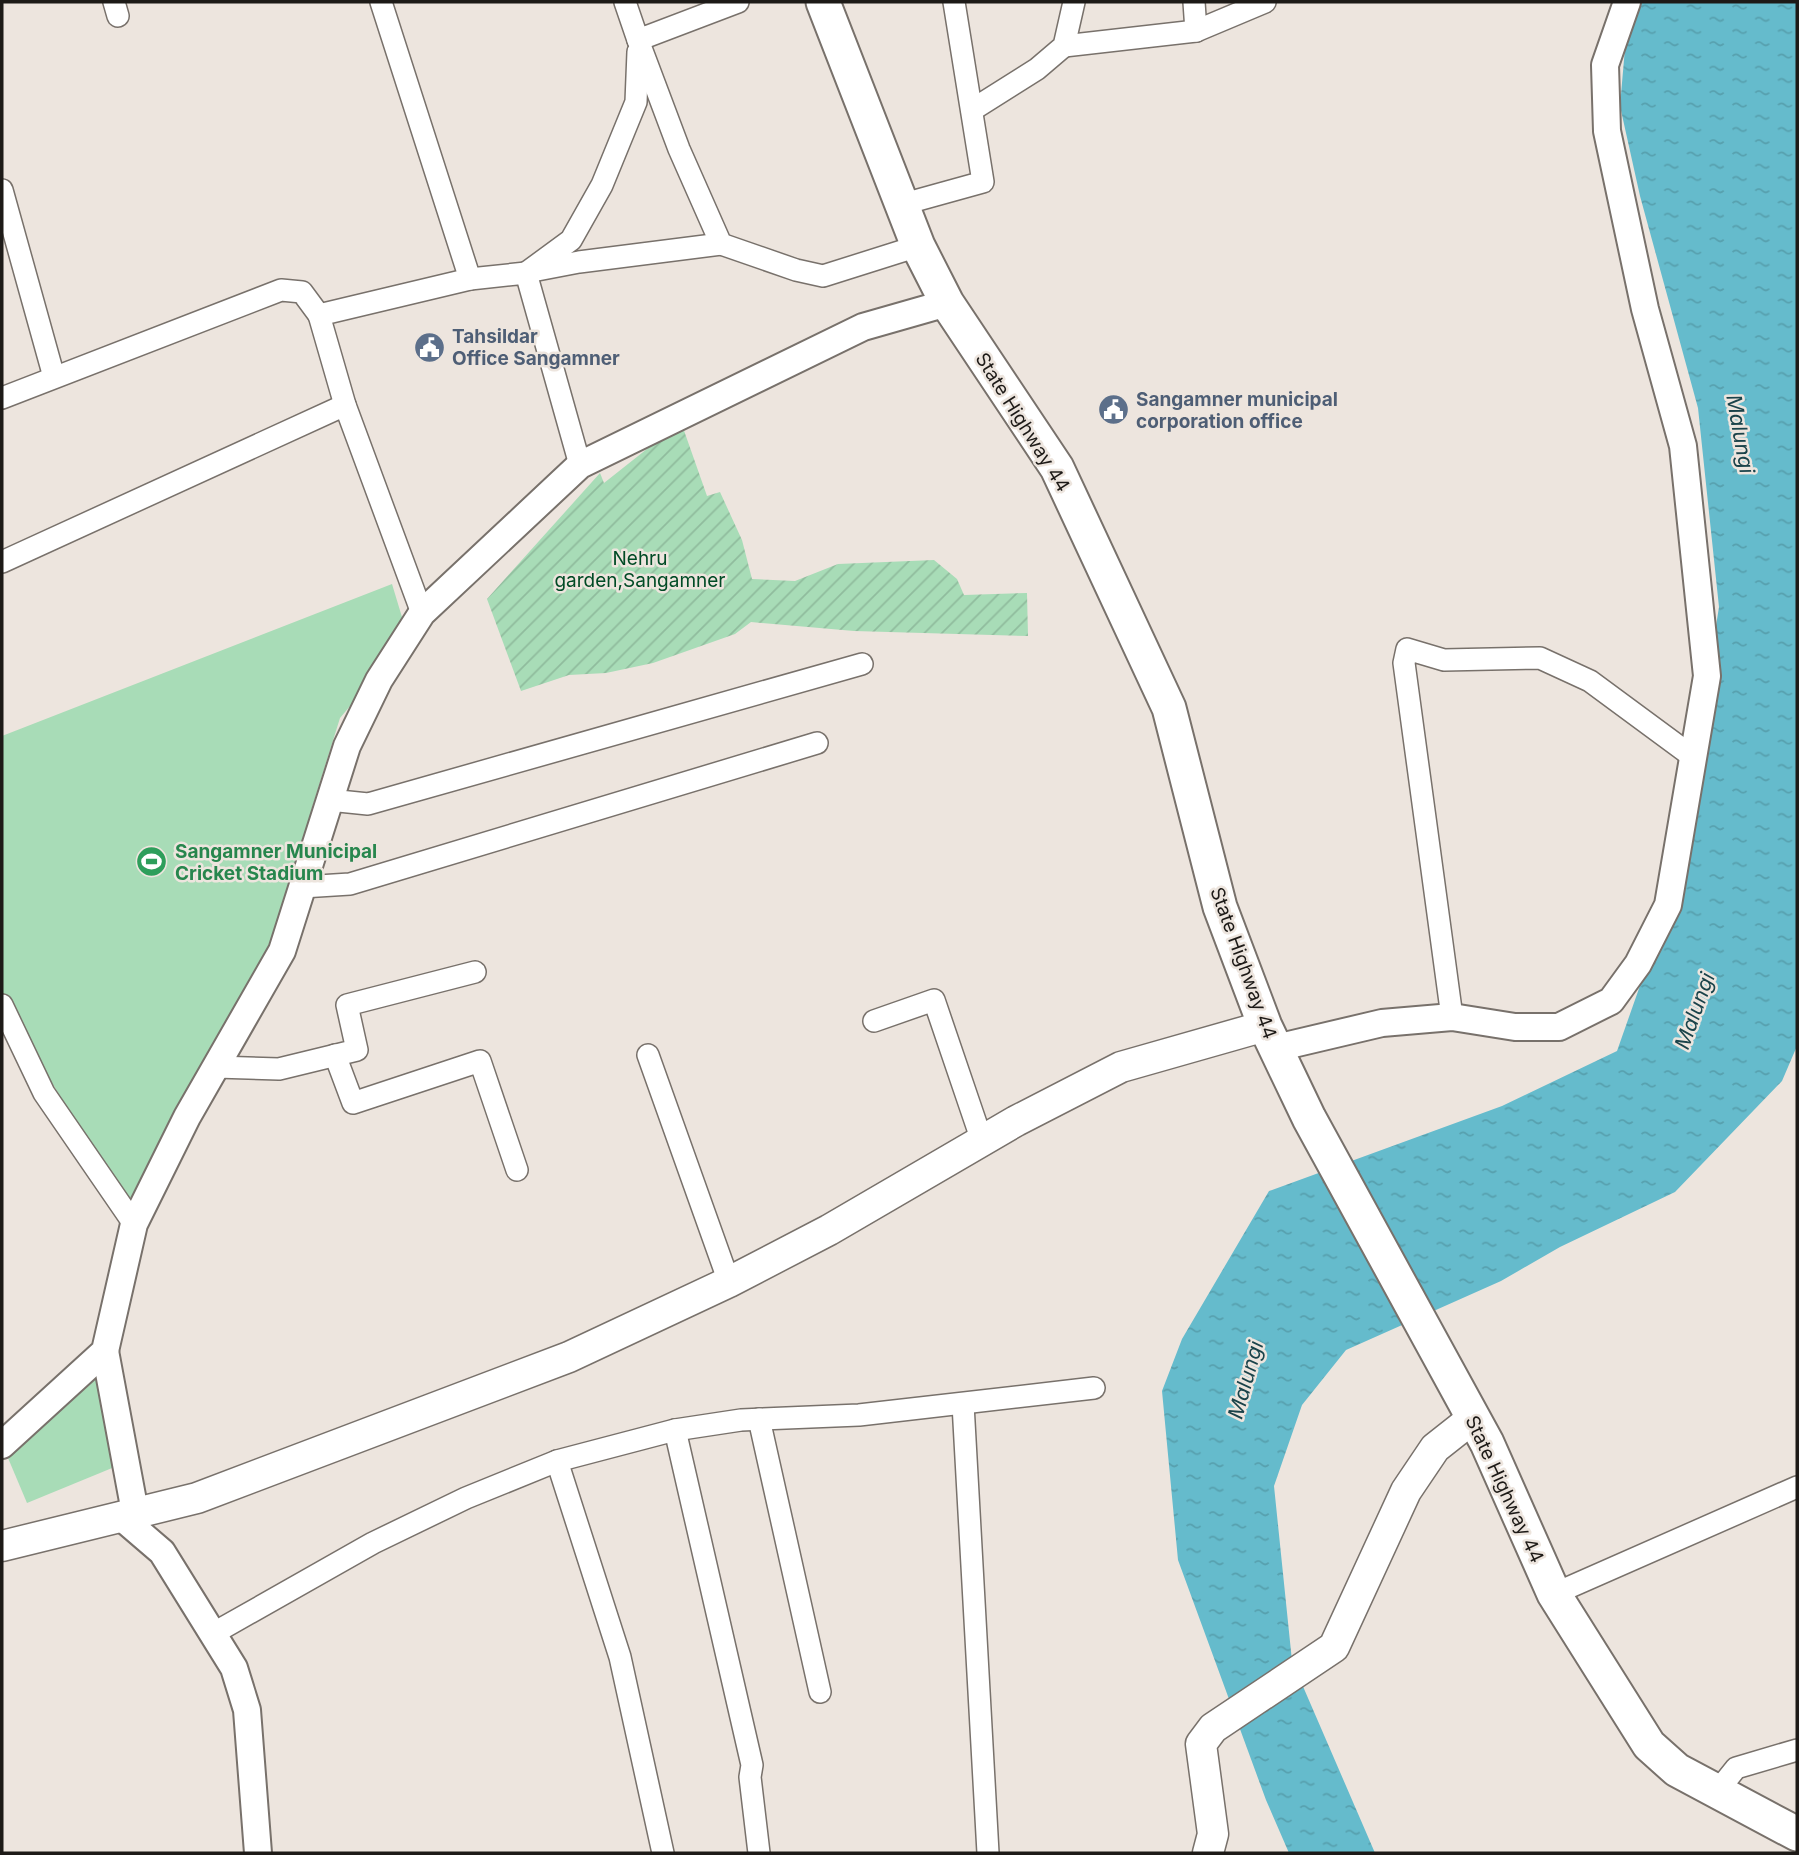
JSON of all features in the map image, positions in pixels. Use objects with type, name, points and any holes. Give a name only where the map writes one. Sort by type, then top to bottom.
[{"type":"main road","name":"State Highway 44","points":[[823,2],[918,246],[947,303],[1057,468],[1169,708],[1220,907],[1270,1037],[1308,1118],[1468,1410],[1554,1594],[1649,1745],[1677,1770],[1716,1793],[1797,1833]]},
{"type":"main road","points":[[2,1546],[197,1498],[569,1357],[729,1282],[829,1230],[982,1141],[1121,1067],[1270,1037]]},
{"type":"main road","points":[[1208,1853],[1213,1834],[1201,1744],[1213,1728],[1334,1647],[1406,1491],[1435,1448],[1468,1410]]},
{"type":"street","points":[[381,2],[470,279]]},
{"type":"street","points":[[625,2],[679,149],[721,244]]},
{"type":"street","points":[[638,40],[738,2]]},
{"type":"street","points":[[900,205],[983,182],[954,2]]},
{"type":"street","points":[[1064,46],[1074,2]]},
{"type":"street","points":[[1194,2],[1196,31]]},
{"type":"street","points":[[972,110],[1037,69],[1064,46],[1196,31],[1265,2]]},
{"type":"street","points":[[1270,1037],[1452,1017],[1515,1027],[1559,1027],[1611,1001],[1638,964],[1668,905],[1707,676],[1683,446],[1645,309],[1607,131],[1605,65],[1627,2]]},
{"type":"street","points":[[526,272],[570,240],[602,185],[636,102],[638,40]]},
{"type":"street","points":[[2,190],[54,377]]},
{"type":"street","points":[[319,315],[470,279],[721,244],[796,271],[823,276],[918,246]]},
{"type":"street","points":[[526,272],[580,465]]},
{"type":"street","points":[[2,398],[281,290],[302,292],[319,315],[345,405],[422,613]]},
{"type":"street","points":[[258,1853],[247,1710],[234,1668],[162,1552],[128,1514],[105,1351],[134,1224],[216,1067],[282,951],[347,746],[379,680],[422,613],[580,465],[863,327],[947,303]]},
{"type":"street","points":[[2,562],[345,405]]},
{"type":"street","points":[[1452,1017],[1404,663],[1407,649],[1444,660],[1540,658],[1590,681],[1693,757]]},
{"type":"street","points":[[329,800],[368,804],[862,664]]},
{"type":"street","points":[[302,887],[350,884],[817,743]]},
{"type":"street","points":[[216,1067],[279,1069],[357,1050],[347,1005],[475,972]]},
{"type":"street","points":[[874,1021],[934,1000],[982,1141]]},
{"type":"street","points":[[2,1005],[44,1093],[134,1224]]},
{"type":"street","points":[[335,1055],[353,1103],[480,1061],[517,1170]]},
{"type":"street","points":[[648,1055],[729,1282]]},
{"type":"street","points":[[2,1445],[105,1351]]},
{"type":"street","points":[[214,1633],[373,1543],[466,1499],[557,1461],[675,1430],[760,1419],[859,1415],[963,1405],[1094,1388]]},
{"type":"street","points":[[963,1405],[988,1853]]},
{"type":"street","points":[[760,1419],[820,1692]]},
{"type":"street","points":[[675,1430],[752,1765],[750,1777],[759,1853]]},
{"type":"street","points":[[557,1461],[620,1657],[663,1853]]},
{"type":"street","points":[[1554,1594],[1797,1487]]},
{"type":"street","points":[[1716,1793],[1735,1768],[1797,1750]]},
{"type":"green space","name":"Nehru garden,Sangamner","points":[[681,422],[707,496],[720,492],[742,540],[752,579],[795,581],[838,564],[934,560],[957,579],[964,595],[1027,593],[1028,636],[854,631],[751,622],[735,634],[653,663],[606,673],[569,675],[521,691],[487,599],[600,473],[604,483]]},
{"type":"green space","name":"Sangamner Municipal Cricket Stadium","points":[[392,584],[408,637],[340,718],[311,811],[312,829],[294,895],[259,971],[144,1193],[122,1200],[2,999],[2,736]]},
{"type":"green space","points":[[107,1369],[117,1466],[27,1503],[8,1458]]},
{"type":"water","name":"Malungi","points":[[1629,2],[1797,2],[1797,1046],[1782,1081],[1675,1192],[1560,1247],[1501,1281],[1346,1350],[1302,1405],[1274,1486],[1292,1661],[1375,1853],[1289,1853],[1266,1800],[1178,1560],[1162,1391],[1182,1339],[1269,1191],[1502,1106],[1617,1051],[1674,889],[1719,607],[1698,408],[1640,196],[1620,106]]},
{"type":"place","name":"Tahsildar Office Sangamner","points":[[429,347]]},
{"type":"place","name":"Sangamner municipal corporation office","points":[[1113,410]]},
{"type":"place","name":"Sangamner Municipal Cricket Stadium","points":[[152,862]]}]
